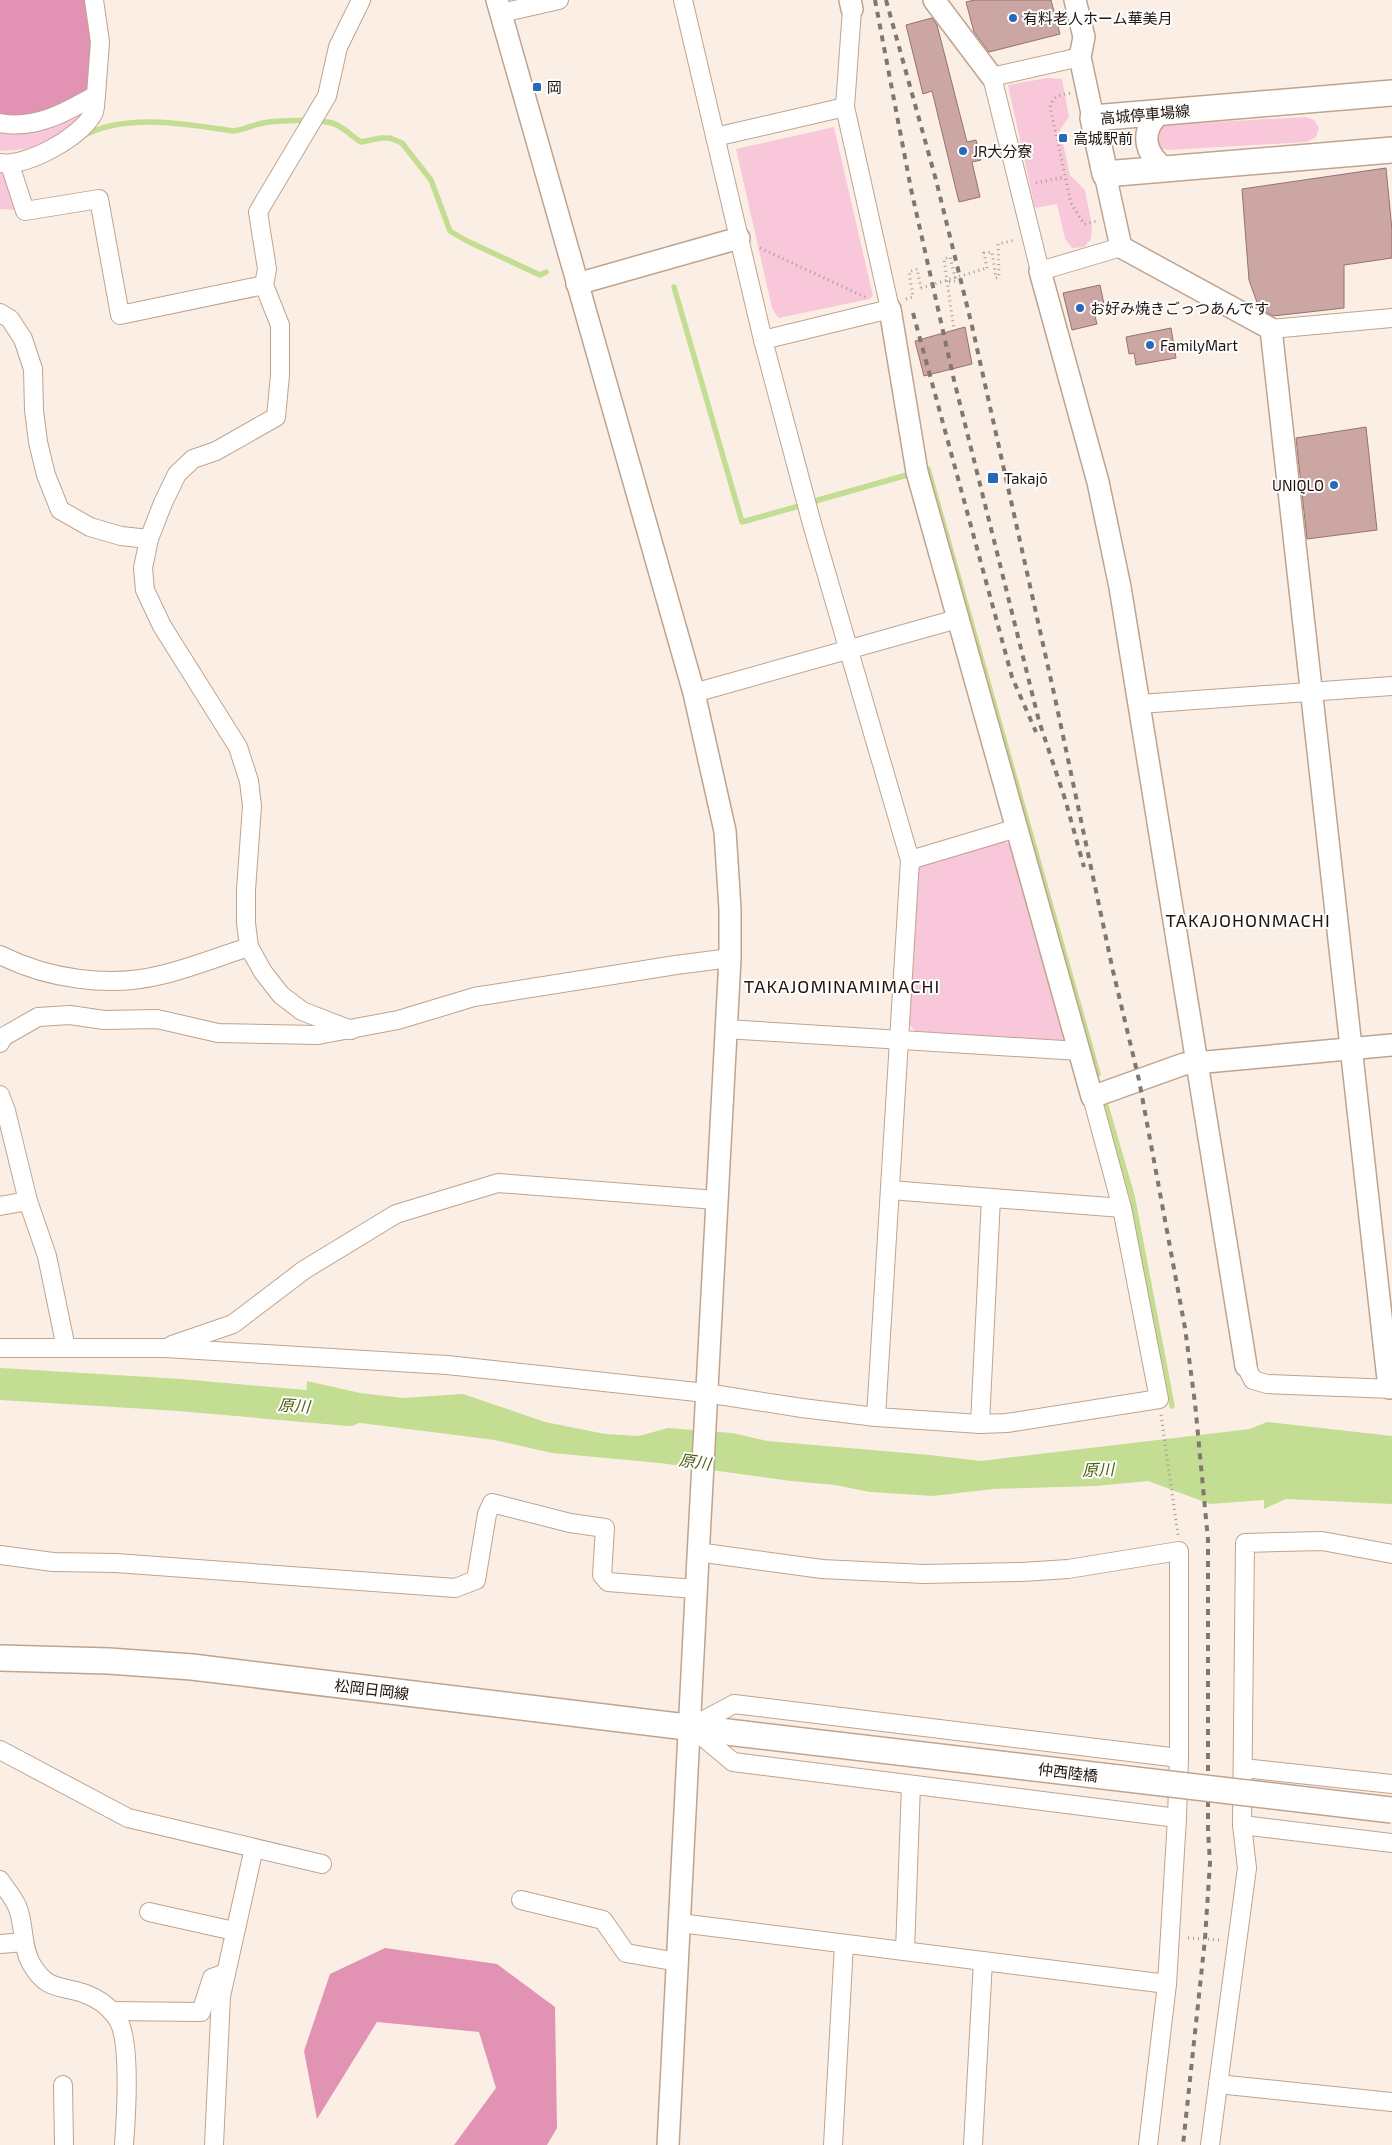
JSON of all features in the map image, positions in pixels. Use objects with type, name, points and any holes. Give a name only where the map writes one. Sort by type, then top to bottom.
[{"type":"main road","name":"高城停車場線","points":[[1105,174],[1093,118],[1392,93]]},
{"type":"main road","points":[[1105,174],[1392,150]]},
{"type":"main road","name":"松岡日岡線","points":[[0,1658],[109,1661],[192,1668],[744,1734]]},
{"type":"main road","name":"仲西陸橋","points":[[744,1734],[1392,1810]]},
{"type":"street","points":[[94,0],[100,42],[94,113],[77,132],[37,156],[5,164],[25,212],[99,199],[120,315],[264,285]]},
{"type":"street","points":[[351,1030],[302,1011],[281,995],[263,972],[250,947],[246,923],[246,890],[252,806],[249,781],[238,747],[162,626],[145,590],[143,568],[149,539],[162,503],[177,474],[193,459],[216,451],[276,417],[280,375],[280,324],[264,285],[267,269],[258,212],[327,96],[338,47],[361,0]]},
{"type":"street","points":[[559,0],[499,7],[694,693],[725,831],[730,909],[730,958],[698,1529],[690,1727],[668,2145]]},
{"type":"street","points":[[683,0],[763,340],[812,524],[910,860],[876,1417]]},
{"type":"street","points":[[934,0],[992,77],[1040,271],[1098,482],[1120,588],[1140,704],[1246,1366],[1253,1380],[1267,1384],[1391,1389],[1271,329]]},
{"type":"street","points":[[1075,0],[1084,37],[1080,57],[1093,118]]},
{"type":"street","points":[[0,1348],[165,1348],[447,1365],[705,1401],[802,1408],[876,1417],[980,1424],[1007,1422],[1159,1399],[1122,1208],[917,472],[890,309],[845,107],[851,4]]},
{"type":"street","points":[[992,77],[1080,57]]},
{"type":"street","points":[[0,123],[16,126],[62,115],[96,95]]},
{"type":"street","points":[[716,137],[845,107]]},
{"type":"street","points":[[1161,113],[1152,120],[1147,129],[1146,142],[1158,164],[1166,169]]},
{"type":"street","points":[[1105,174],[1121,247]]},
{"type":"street","points":[[577,284],[739,238]]},
{"type":"street","points":[[1040,271],[1121,247],[1271,329],[1392,318]]},
{"type":"street","points":[[763,340],[890,309]]},
{"type":"street","points":[[0,313],[10,319],[23,339],[33,369],[34,410],[38,442],[46,476],[60,510],[90,528],[121,536],[149,539]]},
{"type":"street","points":[[694,693],[957,619]]},
{"type":"street","points":[[1140,704],[1392,686]]},
{"type":"street","points":[[910,860],[1017,828]]},
{"type":"street","points":[[0,955],[20,965],[63,976],[116,982],[161,976],[250,947]]},
{"type":"street","points":[[0,1043],[3,1037],[38,1017],[70,1015],[104,1020],[157,1019],[218,1033],[318,1035],[398,1020],[474,997],[730,958]]},
{"type":"street","points":[[726,1029],[1079,1051]]},
{"type":"street","points":[[1092,1096],[1184,1064],[1392,1045]]},
{"type":"street","points":[[0,1095],[6,1111],[28,1201],[47,1256],[66,1348]]},
{"type":"street","points":[[165,1348],[233,1324],[304,1270],[396,1214],[498,1183],[716,1200]]},
{"type":"street","points":[[890,1190],[1122,1208]]},
{"type":"street","points":[[980,1424],[992,1198]]},
{"type":"street","points":[[0,1206],[28,1201]]},
{"type":"street","points":[[0,1555],[54,1562],[116,1563],[455,1588],[476,1580],[487,1514],[492,1503],[570,1523],[605,1528],[602,1575],[608,1582],[695,1589]]},
{"type":"street","points":[[1210,2145],[1247,1868],[1242,1826],[1245,1543],[1322,1541],[1392,1554]]},
{"type":"street","points":[[697,1552],[822,1569],[924,1574],[1068,1569],[1179,1551],[1179,1758],[1177,1818],[1167,1984],[1148,2145]]},
{"type":"street","points":[[690,1727],[734,1704],[1179,1758]]},
{"type":"street","points":[[690,1727],[733,1762],[1177,1818]]},
{"type":"street","points":[[0,1750],[128,1818],[322,1864]]},
{"type":"street","points":[[1243,1768],[1392,1784]]},
{"type":"street","points":[[905,1952],[911,1785]]},
{"type":"street","points":[[1242,1826],[1392,1844]]},
{"type":"street","points":[[214,2145],[221,1996],[254,1848]]},
{"type":"street","points":[[0,1880],[17,1906],[24,1942],[32,1964],[50,1986],[82,1993],[103,2001],[119,2020],[125,2045],[126,2111],[124,2145]]},
{"type":"street","points":[[521,1900],[603,1920],[626,1953],[678,1962]]},
{"type":"street","points":[[149,1912],[234,1931]]},
{"type":"street","points":[[680,1923],[1167,1984]]},
{"type":"street","points":[[0,1944],[24,1942]]},
{"type":"street","points":[[833,2145],[844,1944]]},
{"type":"street","points":[[973,2145],[983,1961]]},
{"type":"street","points":[[111,2011],[202,2012],[212,1978],[226,1973]]},
{"type":"street","points":[[1218,2084],[1392,2102]]},
{"type":"street","points":[[63,2085],[64,2145]]},
{"type":"path","points":[[1087,90],[1057,95],[1052,100],[1050,107],[1071,203],[1084,224],[1114,216]]},
{"type":"path","points":[[1020,188],[1065,177]]},
{"type":"path","points":[[913,297],[909,272],[918,269],[921,288],[987,268],[984,253],[992,252],[996,278],[1000,277],[998,244],[1032,237]]},
{"type":"path","points":[[739,238],[890,309]]},
{"type":"path","points":[[954,330],[949,282],[944,259],[950,257],[955,279]]},
{"type":"path","points":[[949,282],[955,279]]},
{"type":"path","points":[[1162,1422],[1178,1534]]},
{"type":"path","points":[[1186,1938],[1227,1941]]},
{"type":"shaded area","points":[[0,0],[89,0],[95,41],[91,89],[61,109],[16,119],[0,117]]},
{"type":"shaded area","points":[[1047,78],[1062,79],[1069,117],[1060,130],[1070,175],[1085,190],[1092,226],[1091,239],[1084,247],[1072,248],[1065,239],[1057,204],[1035,208],[1008,85]]},
{"type":"shaded area","points":[[93,99],[91,112],[43,148],[0,151],[0,125]]},
{"type":"shaded area","points":[[1305,117],[1314,120],[1319,128],[1316,137],[1307,142],[1168,150],[1159,148],[1155,132],[1163,125]]},
{"type":"shaded area","points":[[834,127],[873,296],[869,299],[779,318],[772,308],[736,149]]},
{"type":"shaded area","points":[[0,165],[4,166],[18,210],[0,209]]},
{"type":"shaded area","points":[[1004,841],[1012,846],[1066,1037],[1062,1042],[915,1031],[908,1023],[917,871],[923,864]]},
{"type":"shaded area","points":[[385,1948],[497,1964],[555,2007],[557,2128],[547,2145],[454,2145],[496,2088],[479,2032],[377,2022],[317,2119],[304,2051],[330,1974]]},
{"type":"water","points":[[307,1381],[360,1393],[403,1398],[463,1394],[545,1422],[605,1434],[639,1436],[668,1428],[732,1433],[767,1441],[981,1461],[1250,1429],[1267,1422],[1392,1436],[1392,1504],[1286,1499],[1264,1509],[1264,1500],[1210,1504],[1148,1481],[1096,1486],[993,1489],[933,1496],[870,1492],[835,1485],[791,1481],[660,1463],[552,1453],[495,1440],[305,1416]]},
{"type":"building","name":"有料老人ホーム華美月","points":[[975,0],[1051,0],[1060,34],[989,52],[974,32],[966,2]]},
{"type":"building","points":[[932,18],[937,25],[967,142],[976,140],[981,160],[972,162],[980,197],[959,202],[932,91],[923,94],[906,25]]},
{"type":"building","points":[[1386,168],[1392,230],[1392,258],[1344,265],[1344,308],[1273,316],[1259,308],[1249,280],[1242,189]]},
{"type":"building","name":"お好み焼きごっつあんです","points":[[1100,285],[1105,309],[1094,312],[1097,324],[1072,330],[1063,293]]},
{"type":"building","points":[[965,327],[972,364],[924,376],[915,341]]},
{"type":"building","name":"FamilyMart","points":[[1171,328],[1176,358],[1136,365],[1134,353],[1129,354],[1126,337]]},
{"type":"building","name":"UNIQLO","points":[[1366,427],[1377,530],[1307,539],[1296,438]]},
{"type":"waterway","points":[[81,137],[98,129],[136,122],[176,123],[233,131],[266,123],[306,121],[332,123],[344,129],[361,142],[390,138],[402,143],[431,180],[450,231],[467,241],[540,275],[546,272]]},
{"type":"waterway","points":[[674,287],[742,522],[799,506]]},
{"type":"waterway","points":[[925,470],[928,469],[1098,1074]]},
{"type":"waterway","points":[[815,501],[907,475]]},
{"type":"waterway","points":[[1106,1106],[1132,1196],[1172,1406]]},
{"type":"waterway","name":"原川","points":[[0,1384],[180,1395],[349,1410]]},
{"type":"railway","points":[[875,0],[911,189],[954,380],[1039,721],[1065,799],[1084,867]]},
{"type":"railway","points":[[886,0],[936,180],[972,326],[1055,698],[1113,971],[1139,1080],[1185,1328],[1195,1403],[1208,1540],[1208,1829],[1210,1863],[1205,1939],[1183,2145]]},
{"type":"railway","points":[[913,313],[1012,677],[1036,732]]},
{"type":"place","name":"有料老人ホーム華美月","points":[[1013,18]]},
{"type":"place","name":"岡","points":[[537,87]]},
{"type":"place","name":"高城駅前","points":[[1063,138]]},
{"type":"place","name":"JR大分寮","points":[[963,151]]},
{"type":"place","name":"お好み焼きごっつあんです","points":[[1080,308]]},
{"type":"place","name":"FamilyMart","points":[[1150,345]]},
{"type":"place","name":"Takajō","points":[[993,478]]},
{"type":"place","name":"UNIQLO","points":[[1334,485]]},
{"type":"district","name":"TAKAJOHONMACHI","points":[[1248,920]]},
{"type":"district","name":"TAKAJOMINAMIMACHI","points":[[842,986]]}]
